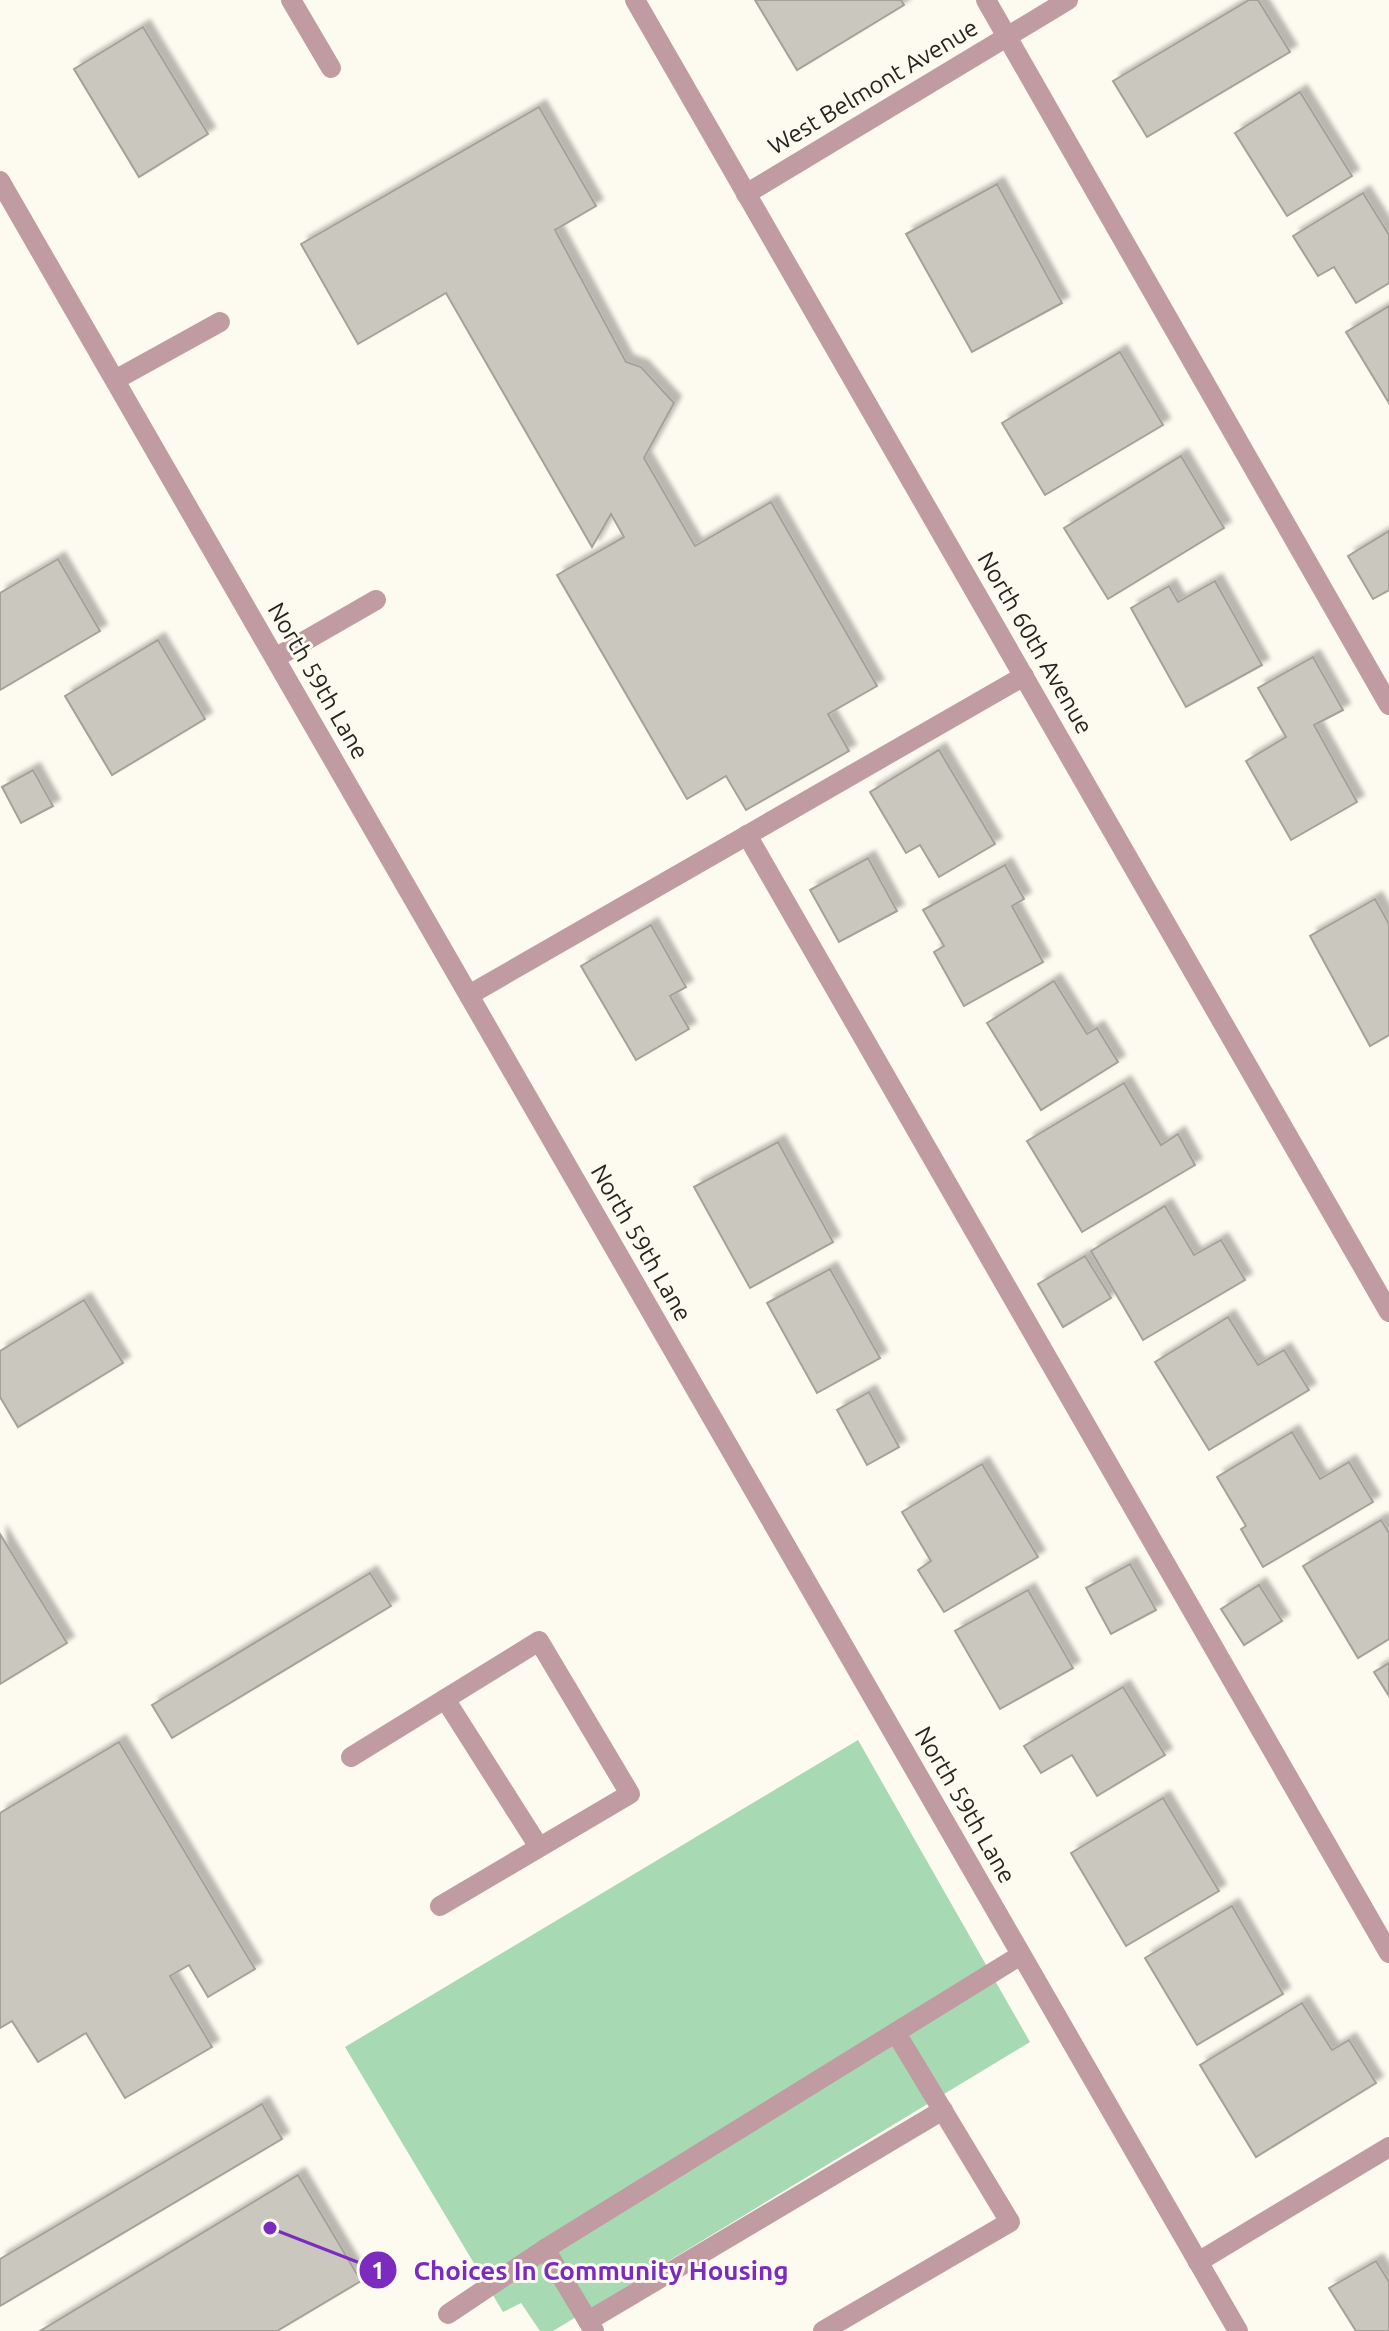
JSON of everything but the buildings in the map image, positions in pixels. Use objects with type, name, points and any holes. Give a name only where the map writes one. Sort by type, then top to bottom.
[{"type":"street","points":[[291,0],[331,68]]},
{"type":"street","name":"North 60th Avenue","points":[[635,0],[1389,1312]]},
{"type":"street","points":[[986,0],[1389,705]]},
{"type":"street","name":"West Belmont Avenue","points":[[746,194],[1068,0]]},
{"type":"street","name":"North 59th Lane","points":[[0,181],[1238,2331]]},
{"type":"street","points":[[115,380],[220,322]]},
{"type":"street","points":[[275,658],[376,600]]},
{"type":"street","points":[[469,995],[1024,676]]},
{"type":"street","points":[[747,835],[1389,1953]]},
{"type":"street","points":[[351,1757],[539,1641],[630,1794],[440,1906]]},
{"type":"street","points":[[445,1699],[539,1847]]},
{"type":"street","points":[[448,2314],[545,2249],[1021,1955]]},
{"type":"street","points":[[823,2331],[1010,2222],[896,2033]]},
{"type":"street","points":[[545,2249],[591,2326],[943,2110]]},
{"type":"street","points":[[1198,2262],[1389,2147]]},
{"type":"green space","points":[[858,1740],[1030,2042],[553,2331],[540,2331],[521,2303],[503,2312],[345,2047]]},
{"type":"place","name":"Choices In Community Housing","points":[[270,2228]]}]
